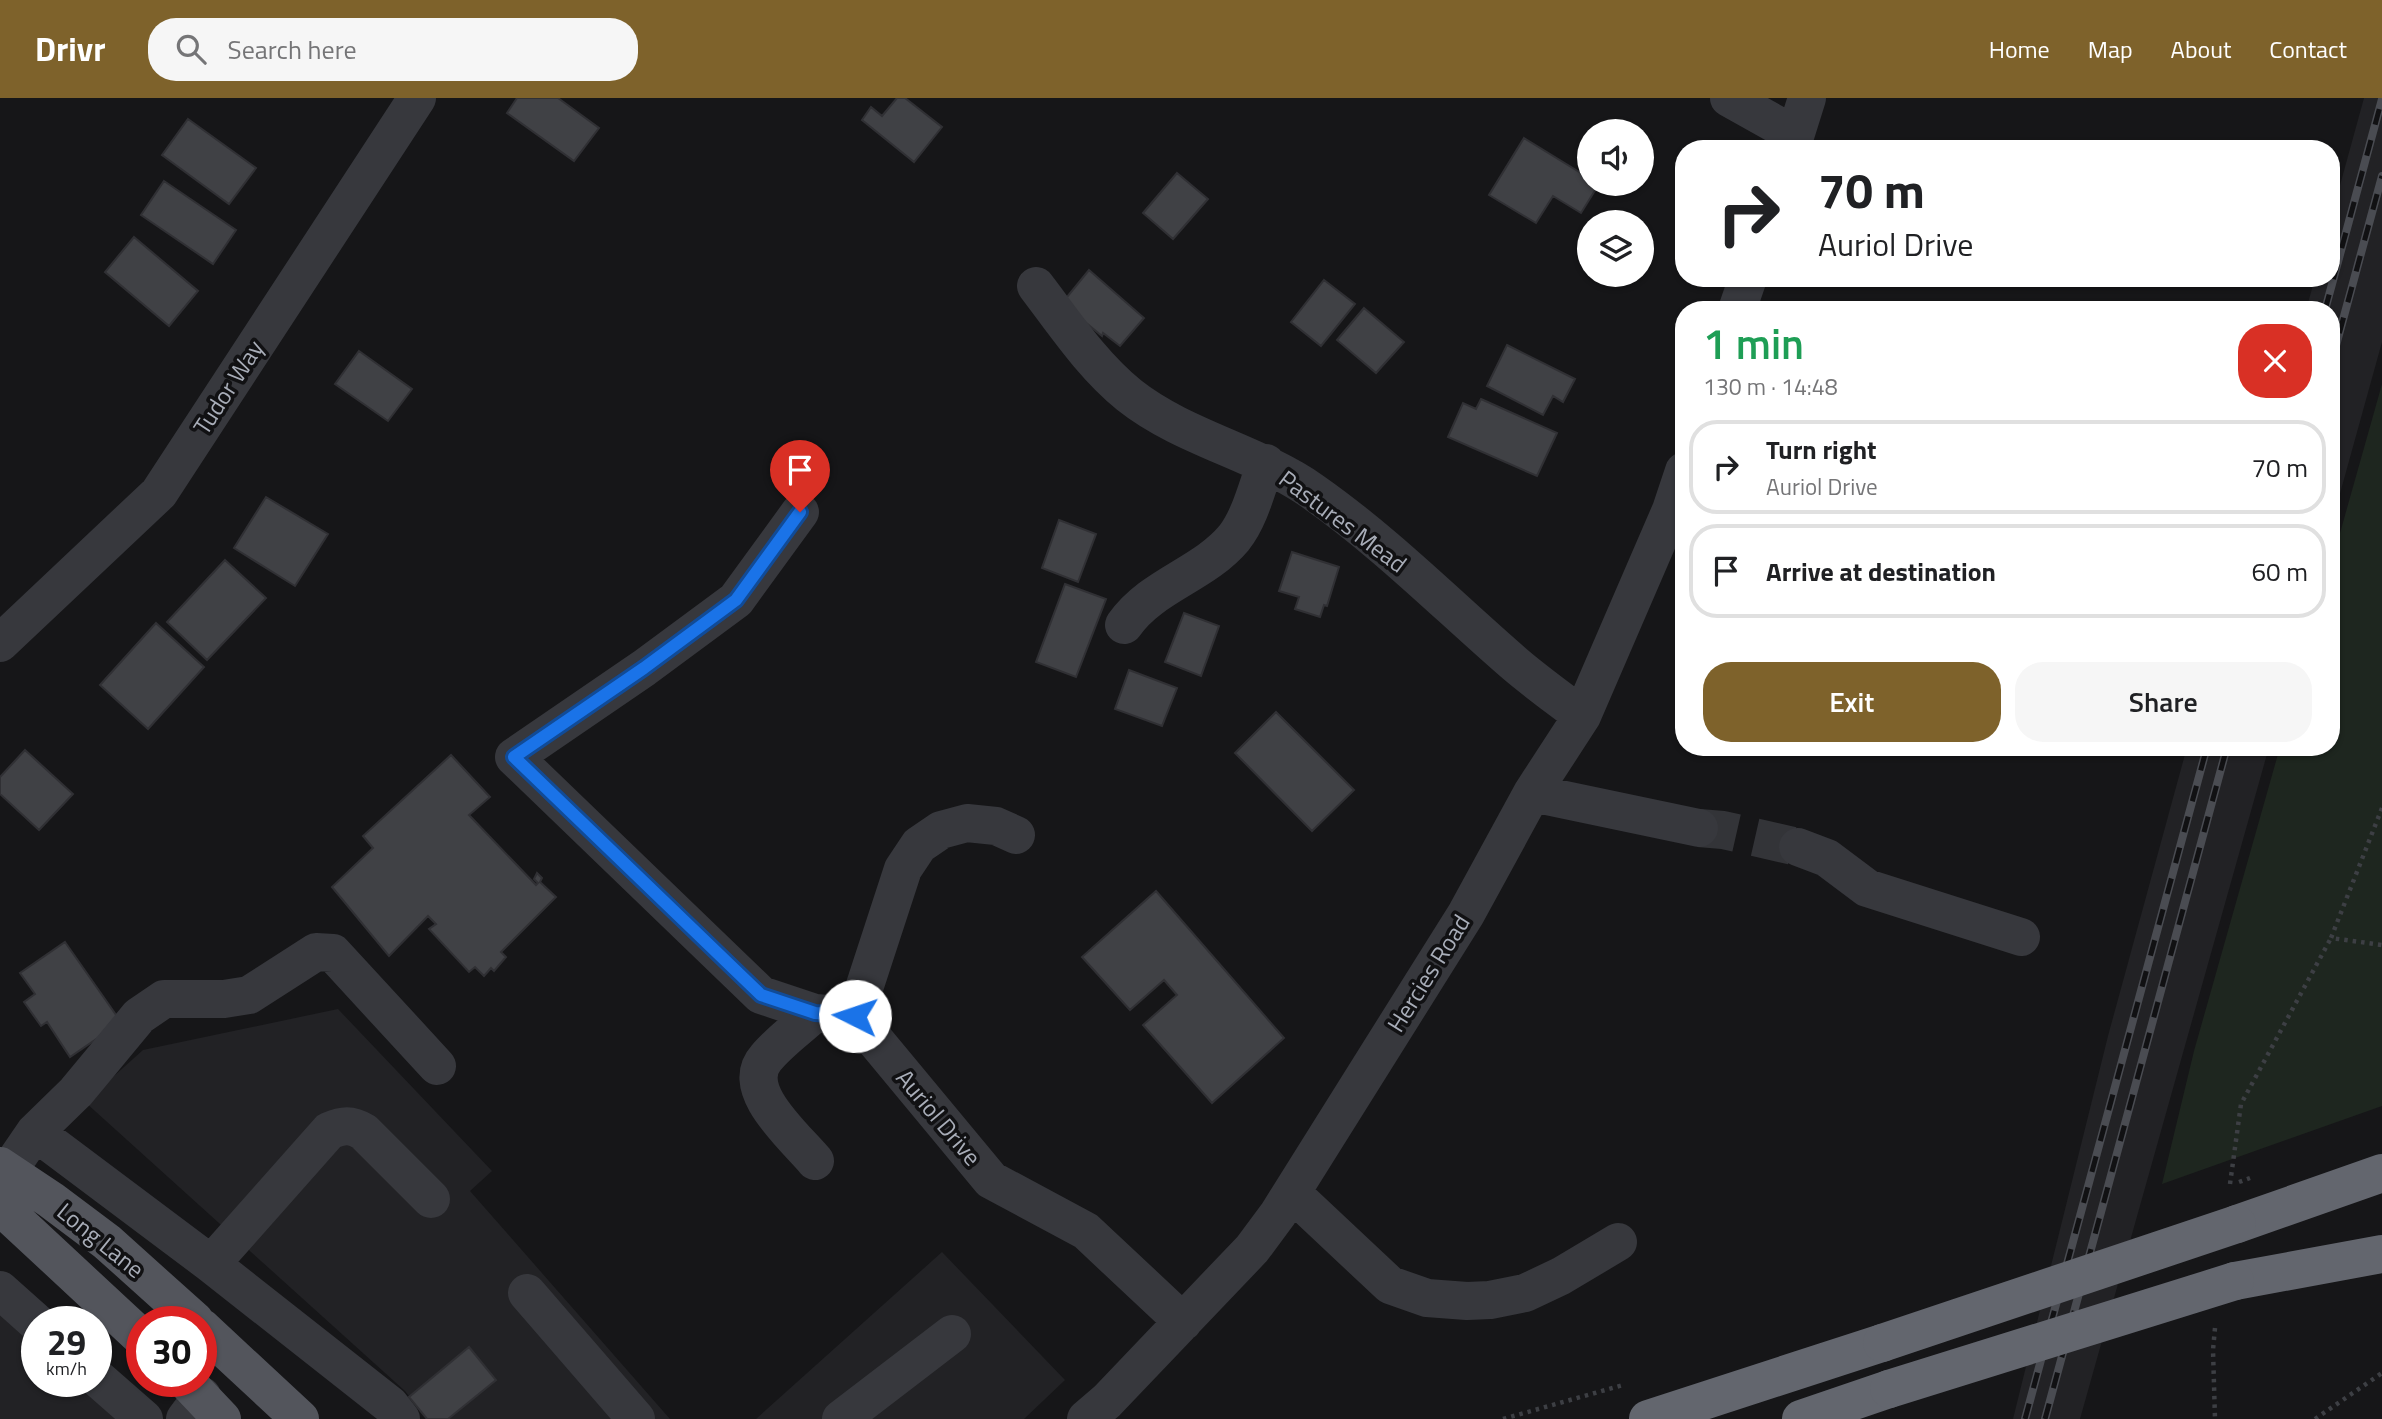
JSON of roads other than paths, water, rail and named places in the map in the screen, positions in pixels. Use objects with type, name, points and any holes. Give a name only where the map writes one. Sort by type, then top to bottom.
[{"type":"highway","points":[[1648,1419],[1882,1343],[2382,1173]]},
{"type":"highway","points":[[1801,1419],[2235,1281],[2382,1254]]},
{"type":"main road","name":"Long Lane","points":[[2,1181],[107,1242],[178,1306]]},
{"type":"main road","name":"Long Lane","points":[[2,1181],[126,1320]]},
{"type":"main road","points":[[217,1342],[300,1419]]},
{"type":"street","name":"Tudor Way","points":[[0,643],[159,493],[417,98]]},
{"type":"street","points":[[1729,98],[1790,140]]},
{"type":"street","points":[[1794,140],[1807,98]]},
{"type":"street","name":"Pastures Mead","points":[[1036,286],[1097,366],[1130,396],[1166,418],[1266,463],[1312,491],[1367,534],[1516,666],[1582,716]]},
{"type":"street","points":[[1125,625],[1135,610],[1151,596],[1213,558],[1235,537],[1250,507],[1266,463]]},
{"type":"street","name":"Hercies Road","points":[[1086,1419],[1107,1401],[1252,1249],[1292,1193],[1465,914],[1532,793],[1582,716],[1675,498]]},
{"type":"street","points":[[800,512],[736,600],[644,668],[514,757],[761,995],[815,1013],[855,1016],[902,869],[919,845],[941,830],[967,823],[996,826],[1016,835]]},
{"type":"street","points":[[1532,793],[1699,828]]},
{"type":"street","points":[[1798,847],[1827,858],[1867,888],[2021,937]]},
{"type":"street","points":[[2,1181],[35,1132],[76,1092],[139,1016],[164,999],[225,999],[250,995],[316,952],[333,953],[437,1066]]},
{"type":"street","points":[[815,1013],[764,1059],[756,1080],[763,1100],[815,1161]]},
{"type":"street","name":"Auriol Drive","points":[[855,1016],[991,1180],[1086,1231],[1183,1322]]},
{"type":"street","points":[[211,1264],[329,1131],[340,1126],[352,1125],[364,1132],[431,1199]]},
{"type":"street","points":[[35,1132],[211,1264],[390,1405],[401,1419]]},
{"type":"street","points":[[1292,1193],[1390,1285],[1427,1298],[1490,1300],[1525,1293],[1561,1276],[1618,1242]]},
{"type":"street","points":[[0,1290],[21,1309]]},
{"type":"street","points":[[527,1293],[636,1419]]},
{"type":"street","points":[[841,1419],[952,1334]]},
{"type":"street","points":[[112,1391],[144,1419]]},
{"type":"tunnel","points":[[1699,828],[1723,830],[1798,847]]},
{"type":"railway","points":[[2340,254],[2382,99]]},
{"type":"railway","points":[[2340,331],[2382,176]]},
{"type":"railway","points":[[2327,301],[2331,287]]},
{"type":"railway","points":[[2025,1419],[2205,756]]},
{"type":"railway","points":[[2045,1419],[2225,756]]}]
